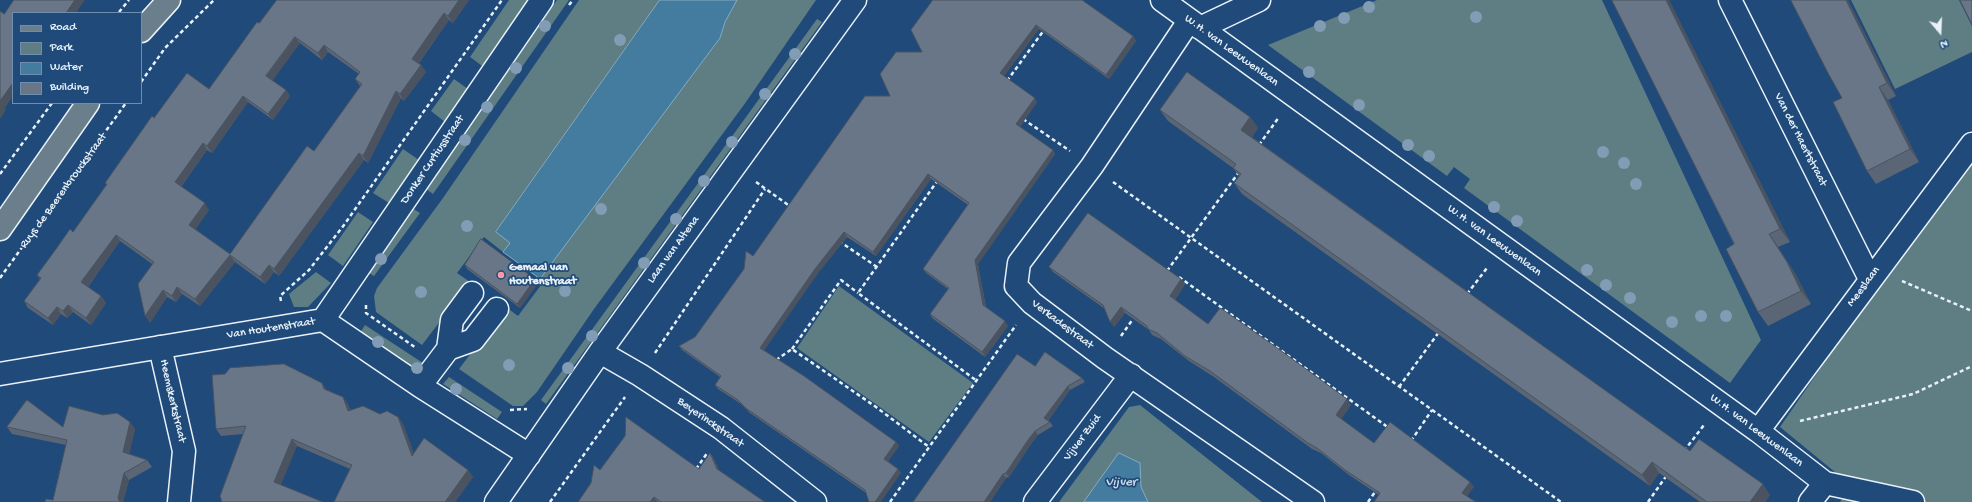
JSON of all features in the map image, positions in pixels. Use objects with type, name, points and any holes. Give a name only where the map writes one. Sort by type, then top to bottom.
[{"type":"main road","points":[[142,30],[169,0]]},
{"type":"main road","points":[[0,229],[87,104]]},
{"type":"street","name":"Donker Curtiusstraat","points":[[324,320],[542,0]]},
{"type":"street","name":"Laan van Altena","points":[[496,502],[600,352],[855,0]]},
{"type":"street","name":"W.H. van Leeuwenlaan","points":[[1163,0],[1758,431],[1825,483]]},
{"type":"street","points":[[1195,24],[1259,0]]},
{"type":"street","name":"Van der Haertstraat","points":[[1730,0],[1875,273]]},
{"type":"street","name":"Verkadestraat","points":[[1195,24],[1092,166],[1019,263],[1016,286],[1032,303],[1131,375],[1313,502]]},
{"type":"street","name":"Meeslaan","points":[[1758,431],[1972,144]]},
{"type":"street","points":[[420,386],[443,356],[452,320],[472,293]]},
{"type":"street","points":[[443,356],[473,340],[497,310]]},
{"type":"street","name":"Van Houtenstraat","points":[[0,374],[324,320],[420,386],[529,455]]},
{"type":"street","name":"Heemskerkstraat","points":[[160,347],[184,451],[178,502]]},
{"type":"street","name":"Beyerinckstraat","points":[[600,352],[640,375],[724,431],[815,502]]},
{"type":"street","name":"Vijver Zuid","points":[[1035,502],[1131,375]]},
{"type":"street","points":[[1810,502],[1825,483],[1913,502]]},
{"type":"path","points":[[120,12],[129,0]]},
{"type":"path","points":[[142,81],[165,48],[214,0]]},
{"type":"path","points":[[286,326],[280,296],[309,270],[344,225],[502,0]]},
{"type":"path","points":[[568,6],[573,0]]},
{"type":"path","points":[[1005,84],[1047,26]]},
{"type":"path","points":[[1257,148],[1294,96]]},
{"type":"path","points":[[0,174],[51,104]]},
{"type":"path","name":"Ruys de Beerenbrouckstraat","points":[[0,278],[125,104]]},
{"type":"path","points":[[1020,116],[1561,502]]},
{"type":"path","points":[[735,167],[792,208]]},
{"type":"path","points":[[1164,276],[1243,167]]},
{"type":"path","points":[[858,293],[940,176]]},
{"type":"path","points":[[550,502],[640,375],[765,189]]},
{"type":"path","points":[[837,240],[877,267]]},
{"type":"path","points":[[1465,298],[1502,247]]},
{"type":"path","points":[[1168,270],[1390,429]]},
{"type":"path","points":[[1875,273],[1903,282],[1972,311]]},
{"type":"path","points":[[775,361],[780,355],[792,349],[841,280],[977,381]]},
{"type":"path","points":[[366,302],[366,313],[443,356]]},
{"type":"path","points":[[890,502],[1032,303]]},
{"type":"path","points":[[1399,386],[1442,329]]},
{"type":"path","points":[[792,349],[876,407],[929,447]]},
{"type":"path","points":[[1758,431],[1913,394],[1972,366]]},
{"type":"path","points":[[1684,452],[1719,403]]},
{"type":"path","points":[[504,406],[510,410],[530,409]]},
{"type":"path","points":[[1409,442],[1432,410]]},
{"type":"path","points":[[692,473],[724,431]]},
{"type":"path","points":[[1648,502],[1670,471]]},
{"type":"path","points":[[1368,502],[1375,492]]},
{"type":"green space","points":[[509,0],[532,0],[485,68],[470,57]]},
{"type":"green space","points":[[557,0],[569,0],[433,194],[426,189]]},
{"type":"green space","points":[[579,0],[660,0],[496,232],[511,243],[503,252],[484,237],[457,273],[470,282],[422,345],[376,312],[374,296],[377,288],[443,198]]},
{"type":"green space","points":[[737,0],[816,0],[746,102],[594,309],[537,392],[523,406],[513,406],[459,369],[506,307],[518,316],[544,281],[540,279],[546,269],[720,38],[725,22]]},
{"type":"green space","points":[[1377,0],[1602,0],[1761,340],[1730,383],[1464,188],[1470,179],[1454,167],[1447,176],[1268,45]]},
{"type":"green space","points":[[1851,0],[1959,0],[1972,26],[1972,52],[1895,89]]},
{"type":"green space","points":[[817,19],[822,22],[546,404],[541,400]]},
{"type":"green space","points":[[454,79],[468,89],[445,122],[431,111]]},
{"type":"green space","points":[[403,149],[419,160],[389,203],[373,193]]},
{"type":"green space","points":[[1972,158],[1972,502],[1840,502],[1852,486],[1780,427],[1882,279]]},
{"type":"green space","points":[[412,208],[420,213],[374,276],[367,272]]},
{"type":"green space","points":[[358,212],[373,222],[343,266],[328,255]]},
{"type":"green space","points":[[316,272],[331,283],[308,307],[294,307],[289,294]]},
{"type":"green space","points":[[839,286],[973,383],[929,442],[797,348]]},
{"type":"green space","points":[[365,325],[423,363],[417,371],[360,333]]},
{"type":"green space","points":[[449,377],[502,412],[497,419],[443,384]]},
{"type":"green space","points":[[1140,405],[1262,502],[1059,502],[1129,407]]},
{"type":"water","points":[[660,0],[737,0],[725,22],[720,38],[540,279],[503,252],[510,243],[496,232]]},
{"type":"water","name":"Vijver","points":[[1119,453],[1140,463],[1141,487],[1148,502],[1084,502]]},
{"type":"building","points":[[14,0],[75,0],[67,12],[12,12],[12,84],[0,101],[0,11],[4,14]]},
{"type":"building","points":[[277,0],[459,0],[448,16],[444,13],[412,59],[421,65],[400,94],[396,91],[363,156],[359,153],[274,269],[269,265],[260,277],[230,255],[195,299],[177,287],[172,296],[163,290],[145,316],[138,284],[154,262],[116,235],[81,282],[101,296],[86,318],[68,305],[63,311],[57,307],[48,318],[24,301],[41,278],[37,275],[70,229],[73,232],[152,116],[154,118],[187,73],[209,89],[257,22],[259,23]],"holes":[[[295,37],[318,53],[324,45],[360,72],[355,79],[362,84],[314,151],[307,146],[230,254],[189,225],[205,203],[175,182],[203,143],[207,146],[243,96],[268,114],[286,90],[266,76]]]},
{"type":"building","points":[[933,0],[1082,0],[1133,36],[1106,75],[1036,25],[1000,73],[1035,98],[1016,124],[1053,150],[975,260],[983,305],[1005,321],[982,352],[930,314],[949,288],[923,269],[969,203],[928,174],[873,252],[844,232],[815,269],[760,348],[804,376],[896,442],[884,459],[898,469],[875,502],[869,502],[865,490],[747,409],[738,400],[715,385],[721,376],[679,346],[695,337],[744,269],[746,251],[753,256],[865,96],[890,96],[880,74],[896,52],[922,52],[911,30]]},
{"type":"building","points":[[1612,0],[1666,0],[1780,229],[1769,234],[1787,262],[1801,291],[1758,312],[1726,249],[1734,244]]},
{"type":"building","points":[[1791,0],[1846,0],[1887,83],[1879,87],[1910,149],[1867,171],[1833,102],[1842,98]]},
{"type":"building","points":[[1960,0],[1972,0],[1972,24]]},
{"type":"building","points":[[1187,72],[1250,117],[1241,130],[1690,451],[1699,439],[1763,484],[1750,502],[1707,502],[1652,462],[1642,475],[1234,183],[1241,174],[1233,168],[1236,164],[1160,110]]},
{"type":"building","points":[[1088,213],[1181,279],[1170,296],[1208,324],[1220,308],[1276,347],[1347,399],[1336,415],[1374,443],[1390,422],[1470,482],[1462,493],[1476,502],[1374,502],[1380,493],[1345,470],[1210,371],[1185,356],[1157,333],[1148,329],[1147,326],[1121,307],[1110,322],[1103,305],[1049,267]]},
{"type":"building","name":"Gemaal van Houtenstraat","points":[[481,239],[535,279],[517,304],[465,265]]},
{"type":"building","points":[[1045,352],[1082,378],[1068,386],[1044,418],[1050,422],[1035,431],[984,502],[913,502],[1017,354],[1035,366]]},
{"type":"building","points":[[284,364],[322,383],[324,389],[343,397],[348,411],[363,406],[380,414],[387,411],[398,417],[412,456],[424,438],[468,470],[445,502],[334,502],[352,465],[292,439],[274,482],[323,502],[222,502],[220,496],[246,426],[216,429],[212,375],[225,374],[230,368]]},
{"type":"building","points":[[27,400],[63,427],[69,406],[103,415],[117,413],[130,422],[123,452],[147,460],[124,473],[118,498],[120,502],[45,502],[46,499],[53,500],[67,440],[7,427]]},
{"type":"building","points":[[626,417],[699,469],[710,453],[717,469],[765,502],[661,502],[654,497],[650,502],[578,502],[591,483],[594,465],[600,470],[625,436]]},
{"type":"place","name":"Gemaal van Houtenstraat","points":[[501,275]]}]
